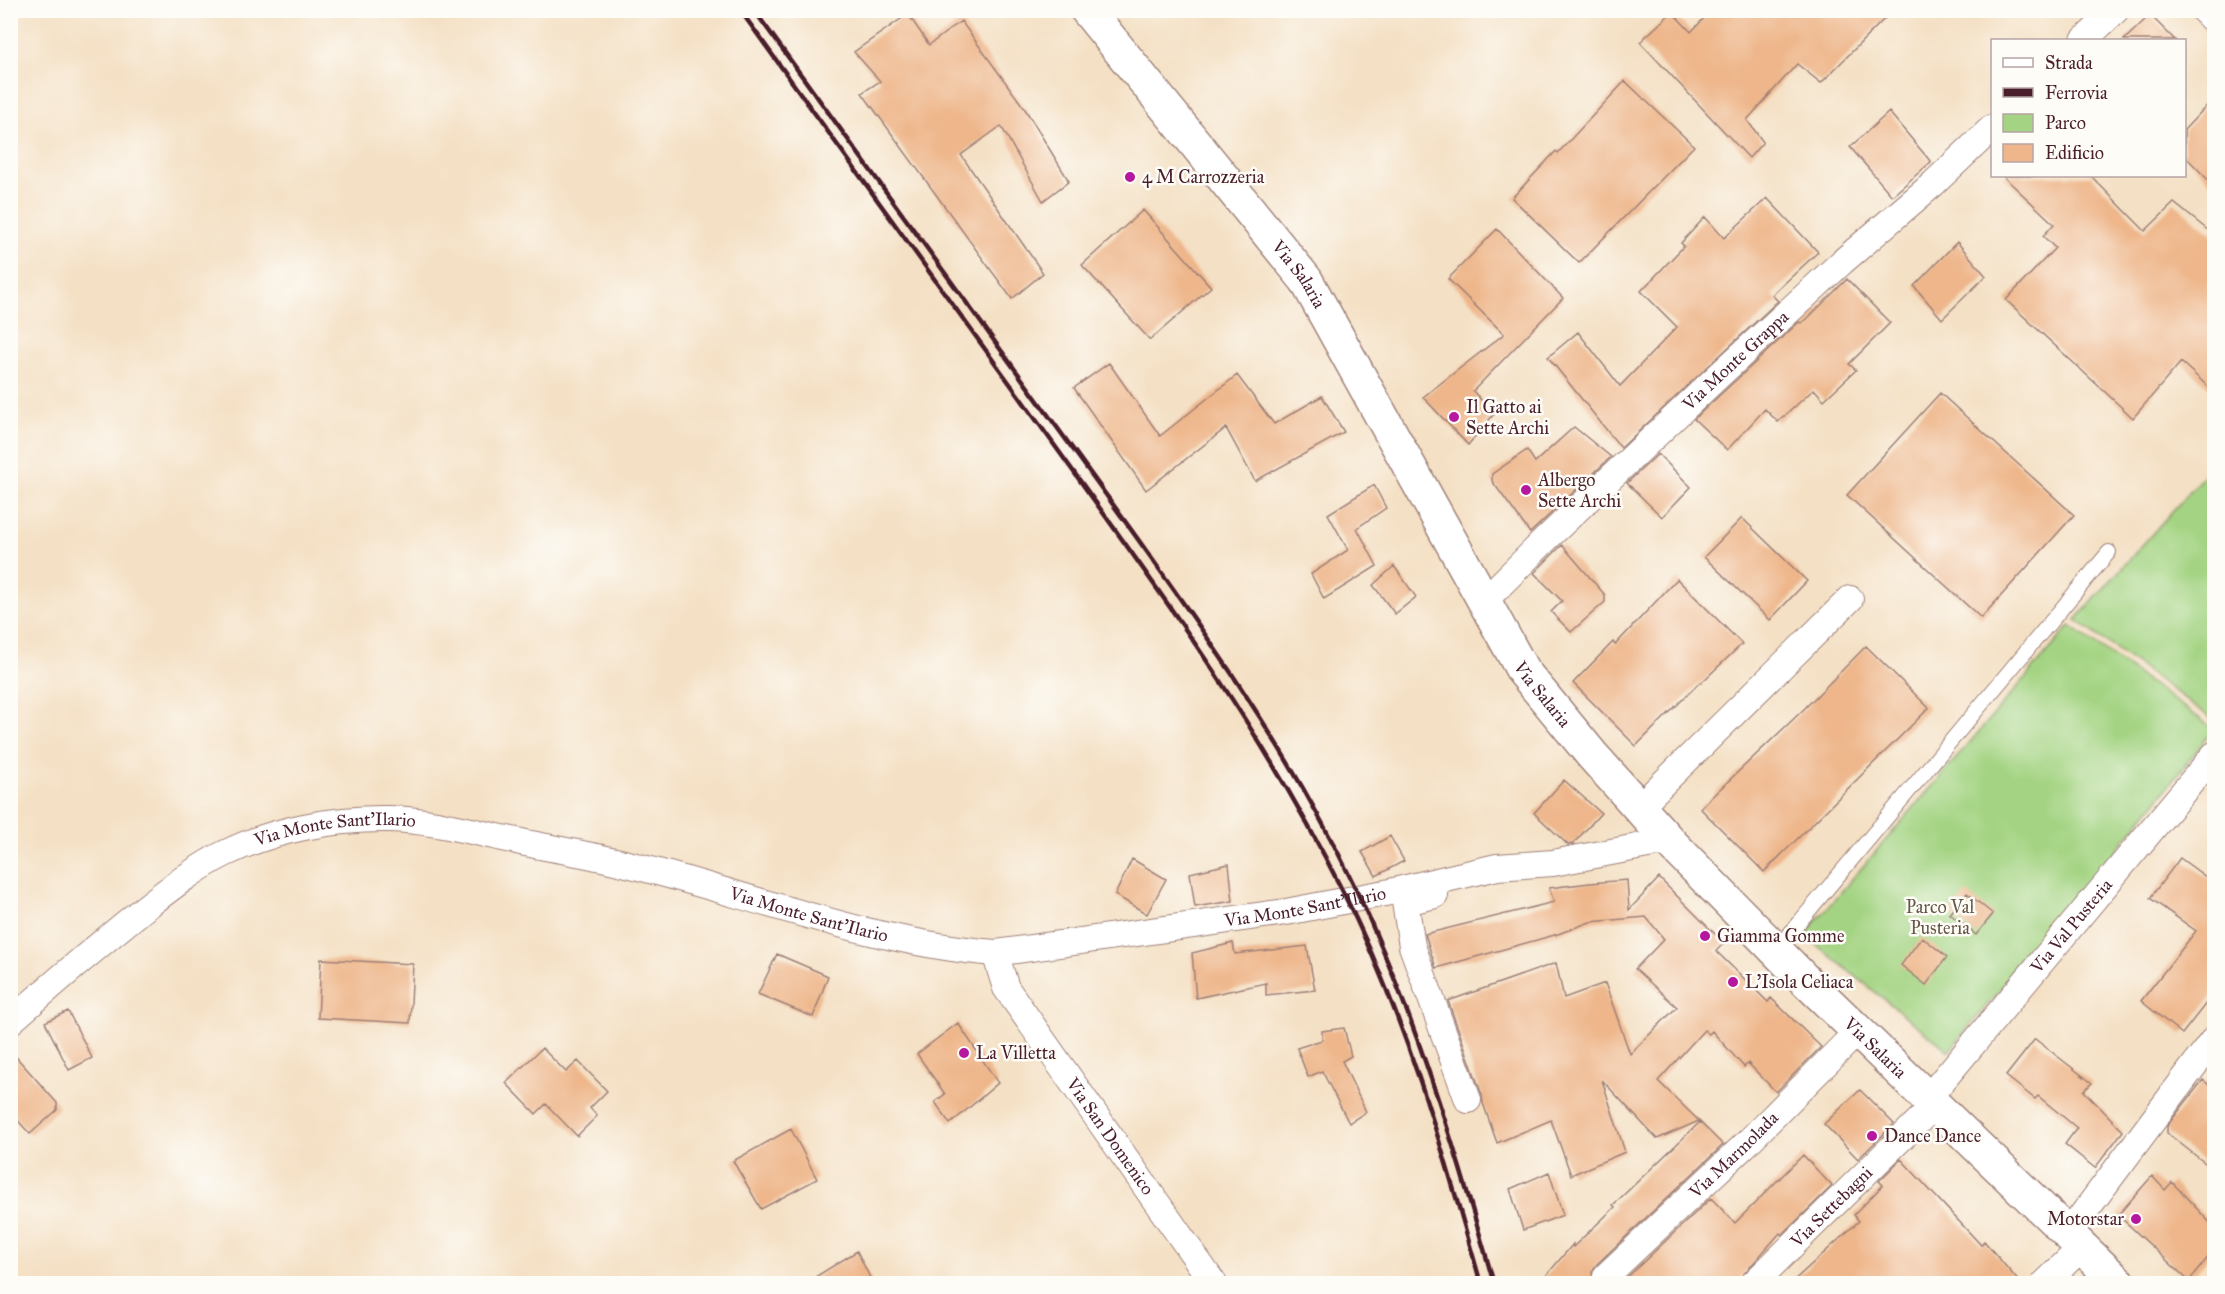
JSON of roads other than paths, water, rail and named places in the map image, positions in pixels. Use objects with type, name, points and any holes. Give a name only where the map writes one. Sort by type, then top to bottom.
[{"type":"main road","name":"Via Salaria","points":[[1087,10],[1305,280],[1522,671],[1592,755],[1669,841],[1858,1031],[2120,1284]]},
{"type":"street","points":[[2085,39],[2116,10]]},
{"type":"street","points":[[2203,10],[2214,21]]},
{"type":"street","name":"Via Monte Grappa","points":[[1484,602],[1546,539],[1714,380],[1842,262],[1933,184],[1991,129]]},
{"type":"street","points":[[1639,807],[1850,599]]},
{"type":"street","name":"Via Val Pusteria","points":[[1931,1101],[2214,755]]},
{"type":"street","name":"Via Monte Sant'Ilario","points":[[10,1022],[84,956],[195,870],[258,839],[342,821],[392,819],[475,832],[612,860],[843,925],[959,950],[995,953],[1286,912],[1390,892],[1497,867],[1553,863],[1669,841]]},
{"type":"street","points":[[1468,1100],[1412,946],[1405,902],[1512,878],[1523,865]]},
{"type":"street","name":"Via San Domenico","points":[[995,953],[1006,988],[1214,1284]]},
{"type":"street","name":"Via Marmolada","points":[[1606,1276],[1747,1143],[1858,1031]]},
{"type":"street","points":[[2044,1284],[2214,1039]]},
{"type":"street","name":"Via Settebagni","points":[[1753,1284],[1931,1101]]},
{"type":"lane","points":[[1776,950],[2109,552]]},
{"type":"railway","points":[[740,10],[1132,553],[1208,662],[1278,774],[1342,890],[1385,985],[1437,1133],[1481,1284]]},
{"type":"railway","points":[[754,10],[1166,578],[1234,676],[1297,778],[1353,883],[1395,981],[1432,1080],[1494,1284]]},
{"type":"place","name":"4 M Carrozzeria","points":[[1130,177]]},
{"type":"place","name":"Il Gatto ai Sette Archi","points":[[1454,417]]},
{"type":"place","name":"Albergo Sette Archi","points":[[1526,490]]},
{"type":"place","name":"Giamma Gomme","points":[[1705,936]]},
{"type":"place","name":"L'Isola Celiaca","points":[[1733,982]]},
{"type":"place","name":"La Villetta","points":[[964,1053]]},
{"type":"place","name":"Dance Dance","points":[[1872,1136]]},
{"type":"place","name":"Motorstar","points":[[2136,1219]]},
{"type":"park label","name":"Parco Val Pusteria","points":[[1940,917]]}]
